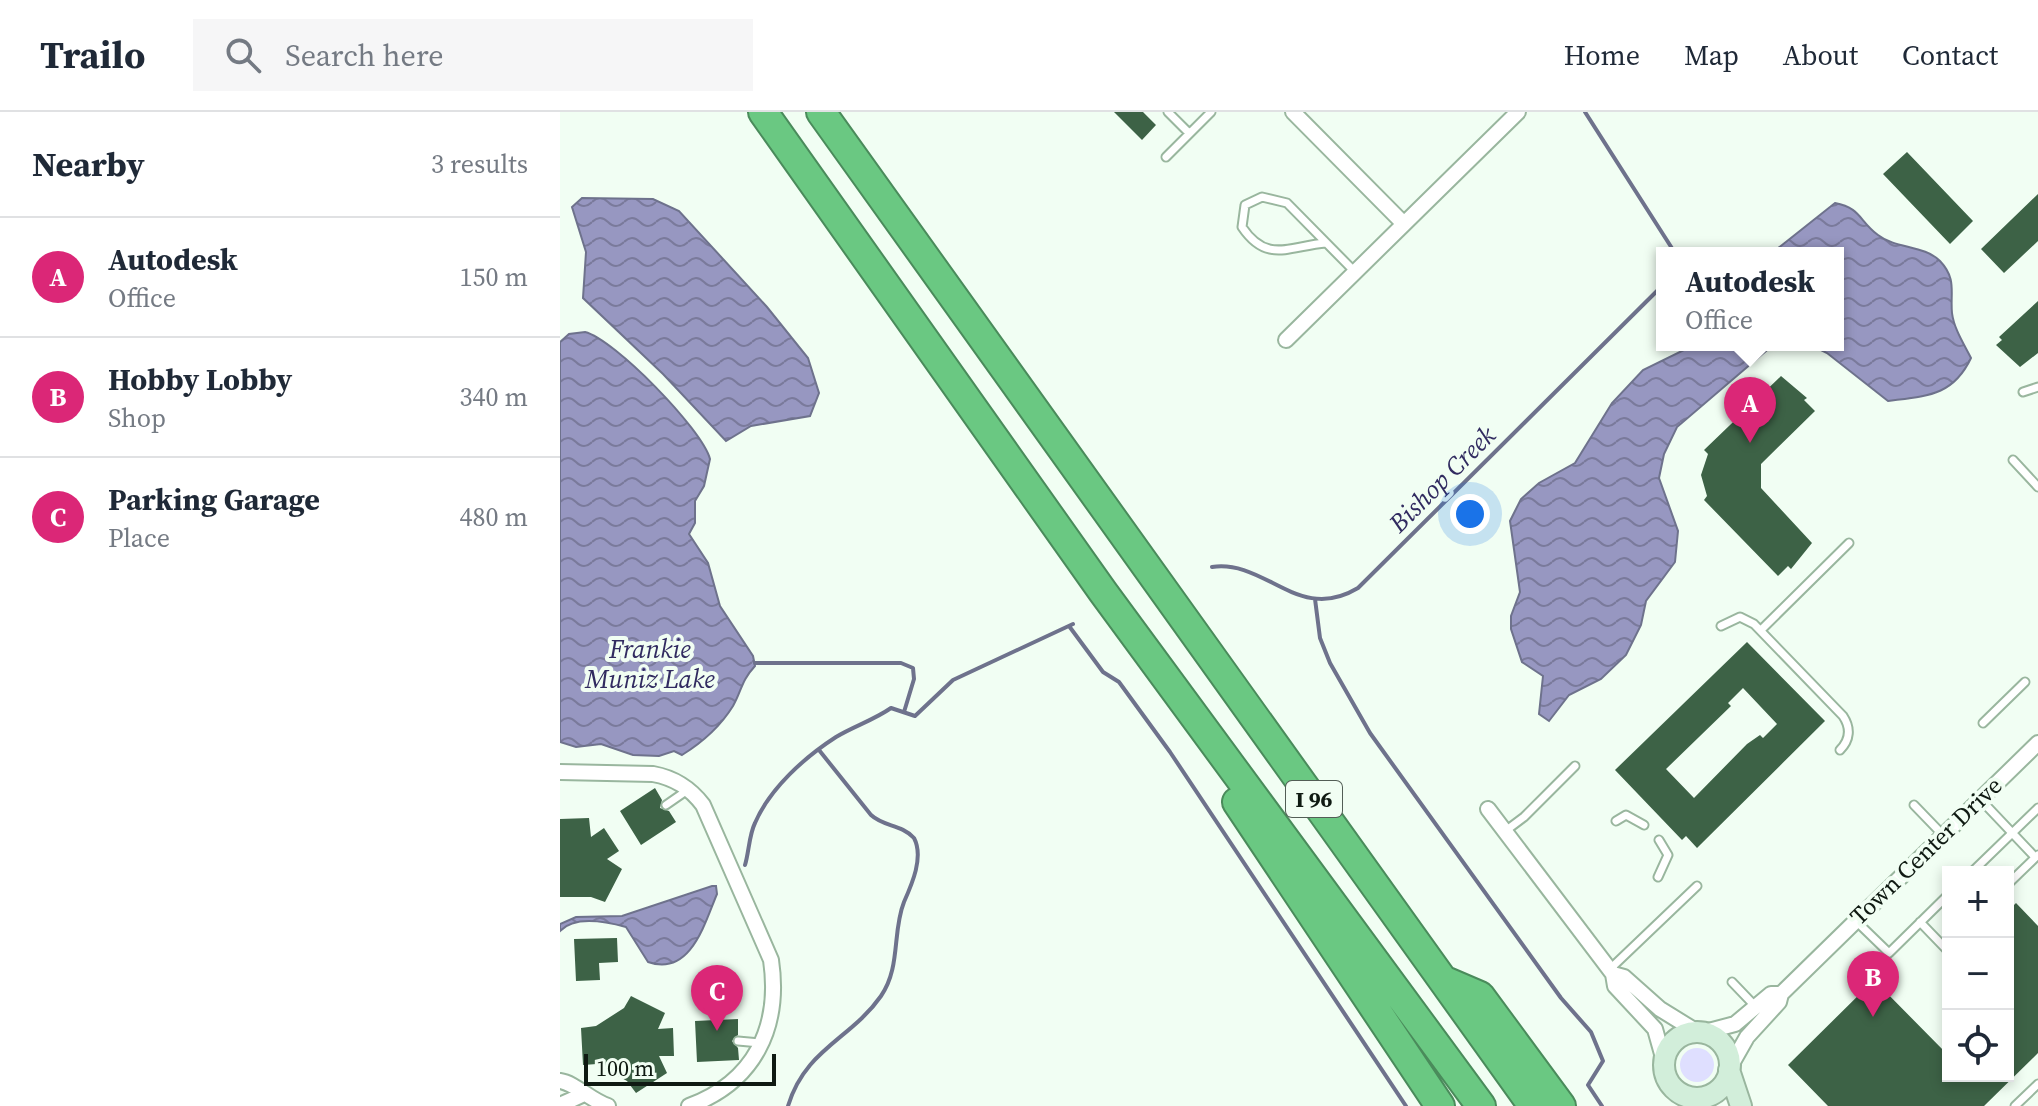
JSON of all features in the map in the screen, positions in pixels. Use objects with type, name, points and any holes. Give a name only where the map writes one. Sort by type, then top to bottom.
[{"type":"highway","name":"I 96","points":[[763,112],[1103,592],[1481,1106]]},
{"type":"highway","name":"I 96","points":[[821,112],[1533,1106]]},
{"type":"highway","points":[[1103,592],[1238,804],[1440,1106]]},
{"type":"highway","points":[[1444,980],[1480,996],[1561,1106]]},
{"type":"street","points":[[1293,112],[1404,224]]},
{"type":"street","points":[[1286,340],[1518,112]]},
{"type":"street","name":"Town Center Drive","points":[[1730,1068],[1747,1037],[1779,1002],[1781,994],[2038,743]]},
{"type":"street","points":[[560,772],[642,772],[667,776],[689,789],[703,805],[771,960],[774,983],[769,1029],[757,1053],[717,1095],[689,1106]]},
{"type":"street","points":[[1488,809],[1611,972],[1615,986],[1655,1029],[1672,1086],[1702,1102],[1718,1091],[1730,1068]]},
{"type":"street","points":[[1611,972],[1624,977],[1660,1009],[1722,1044],[1741,1106]]},
{"type":"street","name":"Town Center Drive","points":[[1700,1033],[1725,1028],[1771,994],[1781,994]]},
{"type":"street","points":[[1664,1061],[1672,1043],[1689,1033],[1700,1033]]},
{"type":"street","points":[[560,1081],[570,1083],[582,1095],[608,1106]]},
{"type":"street","points":[[560,1105],[582,1095]]},
{"type":"lane","points":[[1168,112],[1189,133]]},
{"type":"lane","points":[[1166,157],[1211,112]]},
{"type":"lane","points":[[1326,243],[1269,251],[1253,243],[1242,227],[1245,205],[1262,197],[1287,203],[1355,272]]},
{"type":"lane","points":[[2023,392],[2038,387]]},
{"type":"lane","points":[[2013,460],[2038,487]]},
{"type":"lane","points":[[1761,630],[1849,543]]},
{"type":"lane","points":[[1721,626],[1740,617],[1761,630],[1847,722],[1848,739],[1840,750]]},
{"type":"lane","points":[[1983,723],[2025,682]]},
{"type":"lane","points":[[1504,832],[1524,817],[1575,766]]},
{"type":"lane","points":[[666,805],[689,789]]},
{"type":"lane","points":[[1980,799],[2037,856],[2014,878]]},
{"type":"lane","points":[[1914,805],[1942,834]]},
{"type":"lane","points":[[1978,866],[2038,808]]},
{"type":"lane","points":[[1616,821],[1626,815],[1644,825]]},
{"type":"lane","points":[[1658,877],[1668,855],[1659,840]]},
{"type":"lane","points":[[1611,972],[1697,886]]},
{"type":"lane","points":[[1855,919],[1889,953],[1942,901]]},
{"type":"lane","points":[[1920,922],[1942,945]]},
{"type":"lane","points":[[1732,982],[1756,1008]]},
{"type":"lane","points":[[738,1041],[762,1043]]},
{"type":"lane","points":[[2015,1106],[2038,1084]]},
{"type":"shaded area","points":[[1697,1048],[1709,1053],[1714,1065],[1709,1077],[1697,1082],[1685,1077],[1680,1065],[1685,1053]]},
{"type":"water","points":[[582,198],[653,199],[679,211],[767,307],[808,358],[819,393],[810,416],[751,426],[726,441],[663,374],[583,298],[586,252],[572,207]]},
{"type":"water","points":[[1835,203],[1850,208],[1885,239],[1933,256],[1940,261],[1951,280],[1953,319],[1971,358],[1964,371],[1937,392],[1888,401],[1823,351],[1844,351],[1844,247],[1780,247]]},
{"type":"water","name":"Frankie Muniz Lake","points":[[585,332],[616,351],[675,407],[704,445],[710,459],[704,486],[695,501],[695,523],[689,534],[708,563],[720,606],[753,656],[755,666],[722,721],[682,755],[674,751],[659,756],[633,755],[601,744],[576,747],[560,742],[560,342],[569,334]]},
{"type":"water","points":[[1682,351],[1766,351],[1677,427],[1664,454],[1659,478],[1678,531],[1675,562],[1646,601],[1641,625],[1626,655],[1601,679],[1569,695],[1549,721],[1539,714],[1543,676],[1522,662],[1511,629],[1511,616],[1520,592],[1510,521],[1521,499],[1539,483],[1575,463],[1612,403],[1643,370]]},
{"type":"water","points":[[716,886],[717,894],[701,932],[686,954],[675,962],[663,965],[648,962],[626,927],[583,921],[560,931],[560,924],[576,917],[622,916]]},
{"type":"building","points":[[1114,112],[1143,112],[1156,125],[1142,140]]},
{"type":"building","points":[[1907,152],[1973,221],[1950,244],[1883,174]]},
{"type":"building","points":[[2038,194],[2038,241],[2004,273],[1981,249]]},
{"type":"building","points":[[2038,301],[2038,353],[2020,367],[1996,345],[2002,340],[1999,337]]},
{"type":"building","points":[[1781,376],[1807,398],[1804,400],[1815,411],[1761,464],[1761,488],[1812,543],[1791,569],[1788,566],[1778,576],[1704,500],[1707,496],[1701,475],[1708,454],[1704,450]]},
{"type":"building","points":[[1747,642],[1825,721],[1697,848],[1686,836],[1682,840],[1615,770]],"holes":[[[1743,688],[1777,724],[1763,738],[1760,735],[1747,744],[1694,798],[1666,769],[1731,706],[1728,703]]]},
{"type":"building","points":[[655,788],[662,800],[660,808],[669,811],[676,822],[641,845],[620,811]]},
{"type":"building","points":[[589,818],[591,837],[604,828],[619,851],[607,859],[622,869],[605,902],[591,897],[560,897],[560,819]]},
{"type":"building","points":[[2016,903],[2038,926],[2038,1053],[2014,1077],[2014,938]]},
{"type":"building","points":[[617,938],[618,962],[599,963],[600,980],[576,981],[574,939]]},
{"type":"building","points":[[1874,980],[1942,1049],[1942,1082],[2008,1082],[1984,1106],[1828,1106],[1788,1065]]},
{"type":"building","points":[[631,996],[665,1013],[658,1029],[673,1028],[674,1056],[659,1056],[667,1073],[636,1093],[627,1081],[597,1064],[583,1065],[581,1028],[596,1026],[624,1008]]},
{"type":"building","points":[[738,1019],[738,1035],[732,1041],[738,1048],[739,1060],[697,1062],[695,1021]]},
{"type":"waterway","name":"Bishop Creek","points":[[1585,112],[1671,247]]},
{"type":"waterway","name":"Bishop Creek","points":[[1212,567],[1231,567],[1249,572],[1300,595],[1317,599],[1337,597],[1358,588],[1656,292]]},
{"type":"waterway","points":[[1315,599],[1320,638],[1330,663],[1370,733],[1561,998],[1591,1032],[1603,1061],[1588,1085],[1602,1106]]},
{"type":"waterway","name":"Bishop Creek","points":[[745,865],[753,828],[762,810],[790,774],[824,745],[891,708],[915,716],[953,680],[1073,624]]},
{"type":"waterway","points":[[1069,626],[1103,672],[1119,682],[1170,752],[1406,1106]]},
{"type":"waterway","points":[[755,663],[901,663],[913,668],[914,679],[904,712]]},
{"type":"waterway","points":[[788,1106],[805,1071],[869,1011],[887,985],[894,961],[900,913],[913,879],[918,853],[914,838],[871,815],[819,750]]},
{"type":"place","name":"Autodesk","points":[[1750,443]]},
{"type":"place","name":"Hobby Lobby","points":[[1873,1017]]},
{"type":"place","name":"Parking Garage","points":[[717,1031]]}]
